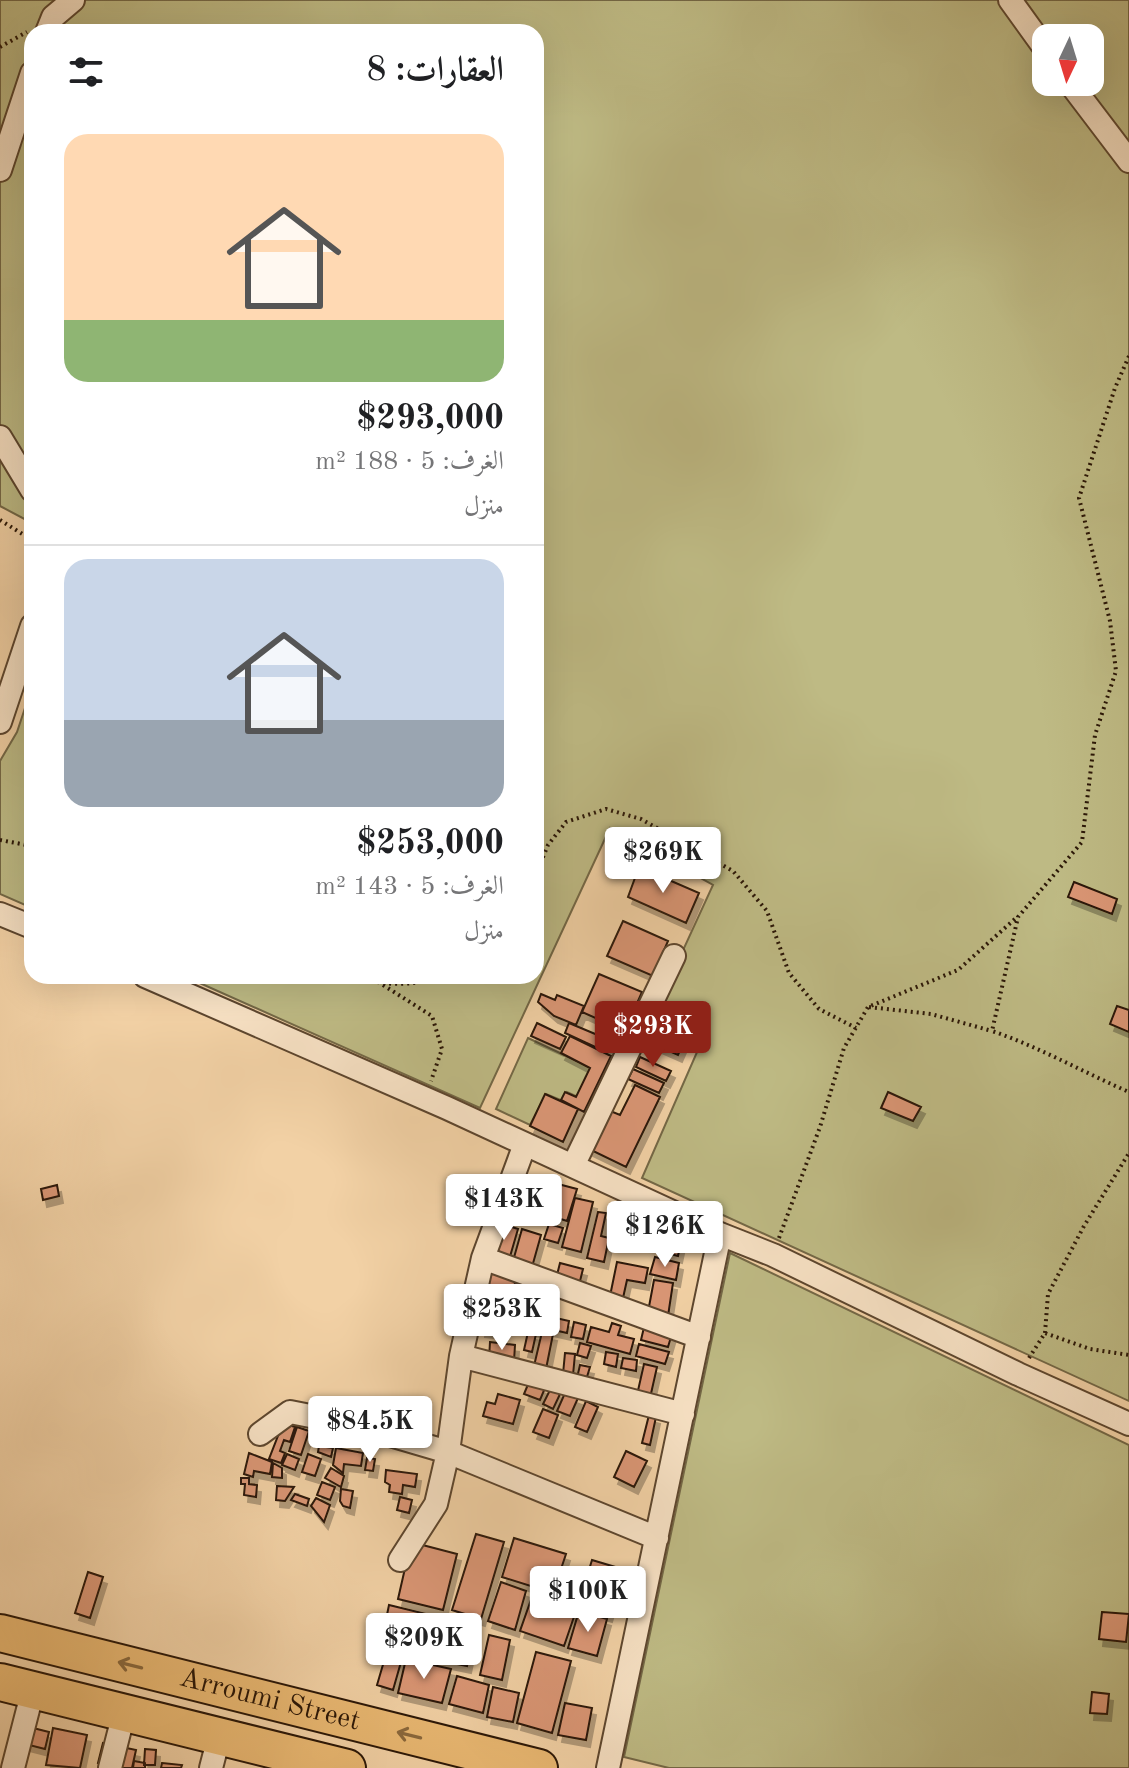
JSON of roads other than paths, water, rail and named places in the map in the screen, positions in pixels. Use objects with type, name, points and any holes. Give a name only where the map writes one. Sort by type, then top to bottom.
[{"type":"main road","name":"Arroumi Street","points":[[0,1633],[539,1768]]},
{"type":"main road","name":"Arroumi Street","points":[[16,1686],[124,1713],[215,1752],[347,1768]]},
{"type":"street","points":[[50,24],[53,17],[73,0]]},
{"type":"street","points":[[1010,0],[1032,31]]},
{"type":"street","points":[[1080,96],[1129,161]]},
{"type":"street","points":[[0,170],[24,97]]},
{"type":"street","points":[[0,437],[24,477]]},
{"type":"street","points":[[0,722],[24,650]]},
{"type":"street","points":[[0,914],[24,924]]},
{"type":"street","points":[[573,1166],[674,956]]},
{"type":"street","points":[[163,984],[426,1098],[720,1234],[773,1255],[1018,1374],[1129,1424]]},
{"type":"street","points":[[400,1560],[436,1504],[448,1452],[461,1356],[483,1258],[525,1144]]},
{"type":"street","points":[[608,1768],[720,1234]]},
{"type":"street","points":[[483,1258],[699,1337]]},
{"type":"street","points":[[461,1356],[683,1414]]},
{"type":"street","points":[[260,1434],[290,1412],[356,1425],[448,1452],[657,1538]]},
{"type":"street","points":[[13,1768],[16,1686]]},
{"type":"street","points":[[110,1768],[124,1713]]}]
